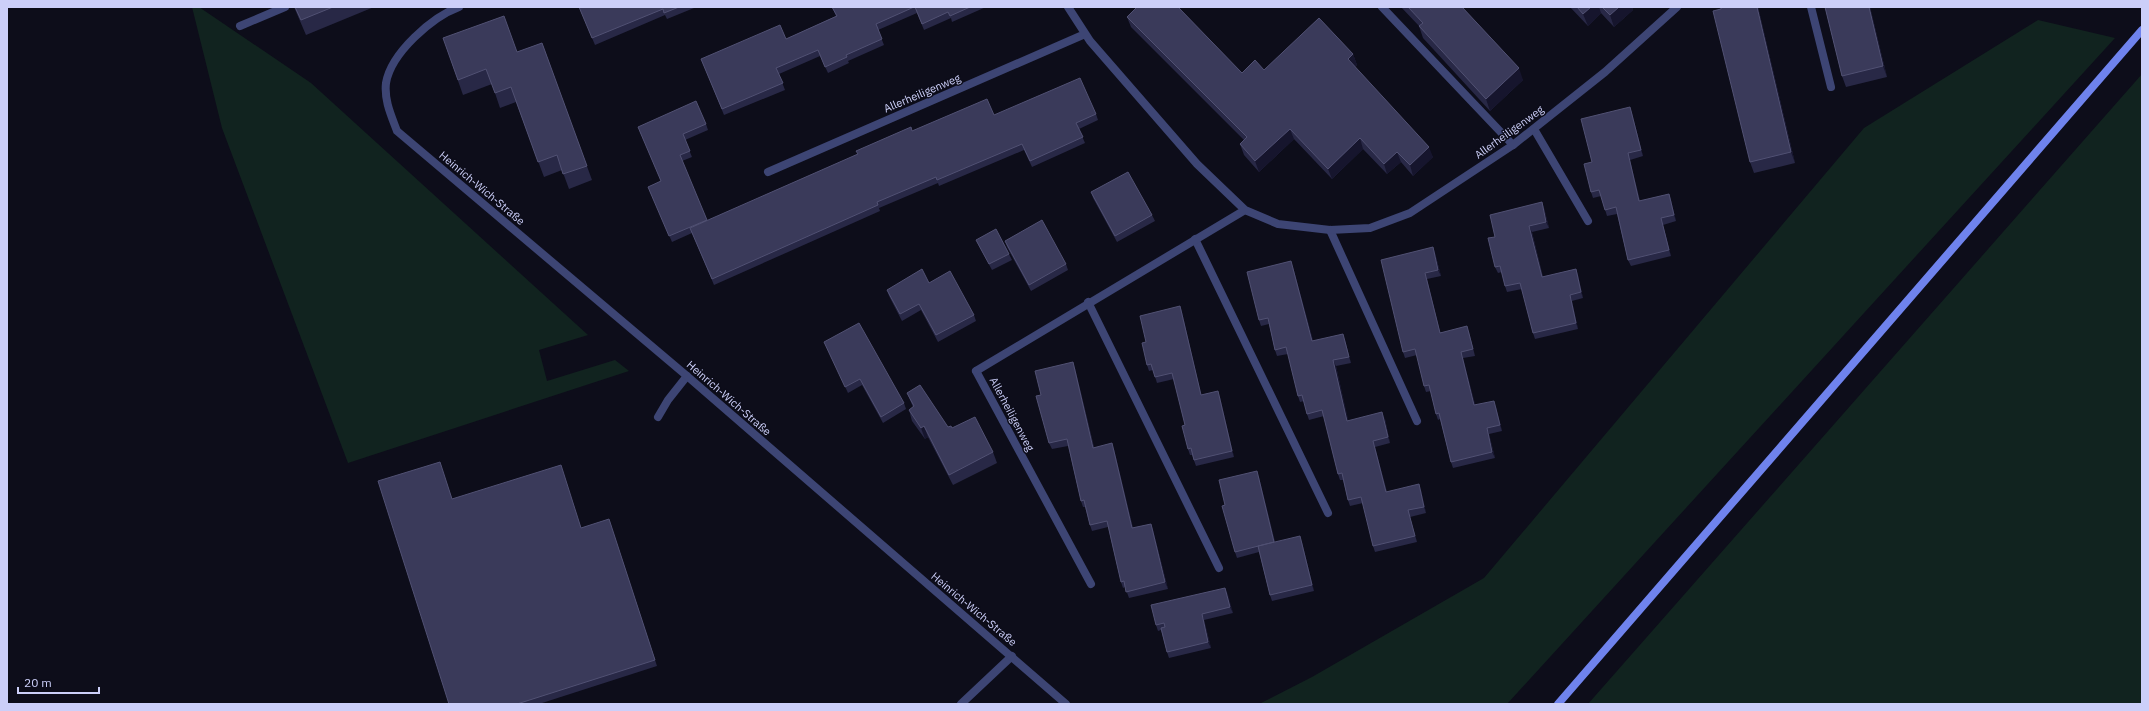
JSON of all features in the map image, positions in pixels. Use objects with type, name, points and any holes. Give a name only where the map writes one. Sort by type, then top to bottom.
[{"type":"main road","points":[[1558,704],[2142,30]]},
{"type":"street","points":[[240,26],[285,7]]},
{"type":"street","name":"Heinrich-Wich-Straße","points":[[459,7],[451,10],[416,36],[393,63],[386,83],[387,104],[397,131],[687,376],[1066,704]]},
{"type":"street","name":"Allerheiligenweg","points":[[1068,7],[1085,34],[1197,164],[1245,210],[1278,224],[1330,230],[1370,228],[1410,213],[1513,145],[1534,129],[1605,72],[1677,7]]},
{"type":"street","points":[[1382,7],[1513,145]]},
{"type":"street","points":[[1811,7],[1831,87]]},
{"type":"street","name":"Allerheiligenweg","points":[[768,172],[1085,34]]},
{"type":"street","points":[[1534,129],[1588,221]]},
{"type":"street","name":"Allerheiligenweg","points":[[1092,584],[976,371],[1088,302],[1245,210]]},
{"type":"street","points":[[1330,230],[1417,421]]},
{"type":"street","points":[[1195,239],[1328,513]]},
{"type":"street","points":[[1088,302],[1219,568]]},
{"type":"street","points":[[658,417],[668,400],[687,376]]},
{"type":"street","points":[[961,704],[1012,656]]},
{"type":"green space","points":[[192,7],[199,7],[311,83],[588,335],[539,350],[547,381],[615,360],[629,371],[348,463],[222,128]]},
{"type":"green space","points":[[2038,20],[2115,38],[1507,704],[1259,704],[1312,677],[1484,578],[1864,128]]},
{"type":"green space","points":[[2142,74],[2142,704],[1588,704],[2135,82]]},
{"type":"building","points":[[295,7],[333,7],[301,20]]},
{"type":"building","points":[[579,7],[679,7],[664,13],[663,9],[592,38]]},
{"type":"building","points":[[832,7],[914,7],[876,24],[882,39],[846,55],[847,57],[825,67],[818,50],[776,68],[783,83],[722,109],[701,59],[780,25],[786,39],[837,16]]},
{"type":"building","points":[[915,7],[970,7],[950,16],[948,12],[922,24]]},
{"type":"building","points":[[1137,7],[1178,7],[1242,73],[1255,60],[1264,70],[1319,18],[1353,54],[1348,59],[1429,147],[1410,165],[1397,152],[1384,164],[1360,138],[1328,169],[1290,129],[1255,161],[1240,144],[1247,137],[1127,17]]},
{"type":"building","points":[[1408,7],[1462,7],[1519,68],[1486,99],[1419,26],[1423,23]]},
{"type":"building","points":[[1577,7],[1591,7],[1583,14]]},
{"type":"building","points":[[1602,7],[1619,7],[1610,15]]},
{"type":"building","points":[[1721,7],[1757,7],[1791,152],[1750,162],[1713,11],[1721,9]]},
{"type":"building","points":[[1825,7],[1869,7],[1883,66],[1842,76]]},
{"type":"building","points":[[504,16],[517,52],[542,43],[587,166],[563,174],[557,155],[538,162],[511,87],[495,93],[486,69],[458,80],[443,38]]},
{"type":"building","points":[[1080,78],[1096,114],[1076,123],[1083,137],[1030,161],[1022,144],[937,180],[936,177],[877,202],[878,205],[712,279],[690,228],[858,154],[856,151],[911,127],[912,131],[987,99],[994,115]]},
{"type":"building","points":[[696,101],[706,124],[683,134],[690,151],[680,155],[707,220],[669,236],[648,187],[661,181],[638,127]]},
{"type":"building","points":[[1630,107],[1641,150],[1628,153],[1639,201],[1669,194],[1674,215],[1661,218],[1669,250],[1628,260],[1616,207],[1605,210],[1599,190],[1591,192],[1584,164],[1592,162],[1581,119]]},
{"type":"building","points":[[1128,172],[1152,215],[1115,236],[1091,192]]},
{"type":"building","points":[[1542,202],[1546,222],[1529,226],[1542,277],[1576,269],[1581,292],[1570,295],[1576,323],[1533,333],[1520,283],[1505,286],[1500,266],[1495,267],[1488,238],[1495,237],[1490,215]]},
{"type":"building","points":[[1042,220],[1066,264],[1029,285],[1005,241]]},
{"type":"building","points":[[996,229],[1009,254],[989,264],[976,240]]},
{"type":"building","points":[[1433,247],[1438,270],[1425,273],[1440,333],[1467,326],[1473,349],[1461,352],[1474,405],[1494,401],[1500,425],[1487,428],[1492,452],[1451,462],[1439,413],[1436,414],[1429,385],[1424,386],[1415,349],[1403,352],[1381,260]]},
{"type":"building","points":[[1291,261],[1312,341],[1343,334],[1349,357],[1333,360],[1347,421],[1382,412],[1388,437],[1373,441],[1386,492],[1419,484],[1424,507],[1408,510],[1415,536],[1373,546],[1361,497],[1348,500],[1342,473],[1338,474],[1322,410],[1307,414],[1302,395],[1298,396],[1286,347],[1275,350],[1268,318],[1259,320],[1247,272]]},
{"type":"building","points":[[922,269],[929,283],[950,271],[974,315],[936,335],[919,304],[900,314],[887,290]]},
{"type":"building","points":[[1180,306],[1201,395],[1218,391],[1232,451],[1194,460],[1191,448],[1188,449],[1182,426],[1185,425],[1172,373],[1155,377],[1151,364],[1147,365],[1142,343],[1146,342],[1140,316]]},
{"type":"building","points":[[859,323],[904,403],[881,417],[860,379],[845,387],[824,342]]},
{"type":"building","points":[[1073,362],[1093,448],[1112,443],[1132,528],[1151,524],[1165,582],[1126,592],[1124,581],[1121,582],[1107,521],[1090,525],[1084,500],[1081,501],[1067,439],[1049,443],[1036,396],[1041,395],[1035,371]]},
{"type":"building","points":[[920,385],[948,427],[951,426],[952,428],[975,417],[993,452],[949,475],[924,426],[921,428],[909,410],[914,406],[907,393]]},
{"type":"building","points":[[440,462],[452,499],[561,465],[581,528],[609,519],[655,660],[517,704],[449,704],[378,481]]},
{"type":"building","points":[[1257,471],[1274,542],[1235,552],[1222,506],[1225,505],[1219,480]]},
{"type":"building","points":[[1300,536],[1312,585],[1270,595],[1258,546]]},
{"type":"building","points":[[1225,588],[1230,607],[1202,614],[1208,642],[1167,652],[1161,628],[1165,627],[1164,623],[1156,625],[1151,605]]}]
